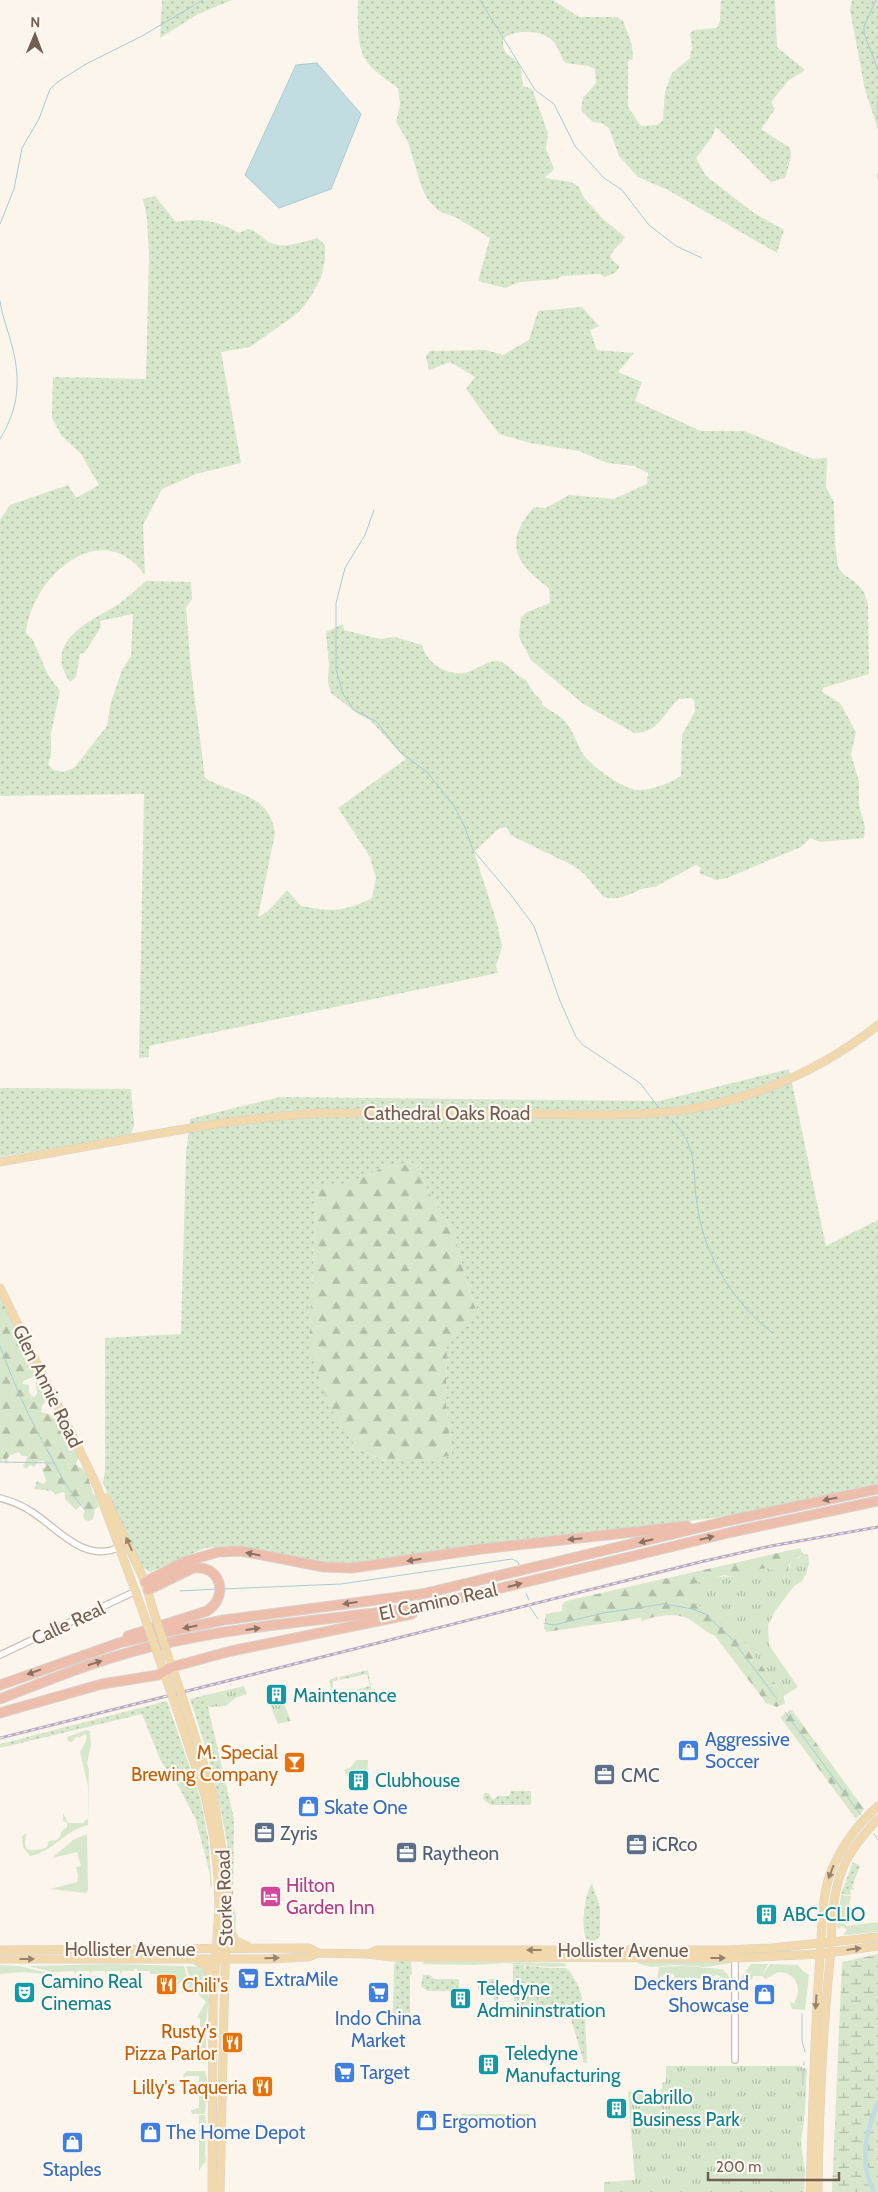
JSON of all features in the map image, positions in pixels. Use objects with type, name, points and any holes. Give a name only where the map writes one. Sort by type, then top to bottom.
[{"type":"highway","name":"El Camino Real","points":[[0,1685],[119,1643],[193,1626],[422,1594],[727,1521],[878,1489]]},
{"type":"highway","name":"El Camino Real","points":[[0,1699],[99,1661],[174,1641],[246,1629],[384,1613],[468,1597],[732,1532],[878,1501]]},
{"type":"highway","points":[[146,1586],[184,1562],[218,1552],[240,1551],[309,1564],[352,1568],[481,1549],[727,1521]]},
{"type":"highway","points":[[67,1660],[142,1630],[207,1611],[214,1607],[219,1595],[219,1583],[209,1569],[200,1567],[146,1586]]},
{"type":"highway","points":[[0,1713],[102,1684],[164,1672],[171,1663],[454,1605],[468,1597]]},
{"type":"main road","name":"Cathedral Oaks Road","points":[[0,1162],[252,1118],[295,1114],[641,1114],[698,1108],[741,1097],[793,1077],[836,1054],[878,1025]]},
{"type":"main road","name":"Glen Annie Road","points":[[0,1288],[96,1484],[160,1661]]},
{"type":"main road","name":"Glen Annie Road","points":[[96,1484],[104,1494],[119,1524],[146,1586],[154,1613]]},
{"type":"main road","points":[[136,1591],[146,1586]]},
{"type":"main road","name":"Storke Road","points":[[154,1613],[205,1766],[217,1814],[226,1869],[227,1919],[220,2192]]},
{"type":"main road","name":"Storke Road","points":[[160,1661],[199,1773],[209,1809],[216,1855],[219,1923],[214,2001],[212,2192]]},
{"type":"main road","points":[[810,2192],[816,2007],[823,1906],[829,1878],[836,1859],[858,1827],[878,1806]]},
{"type":"main road","points":[[818,2192],[821,2065],[832,1916],[838,1880],[848,1856],[875,1822]]},
{"type":"main road","points":[[227,1919],[234,1941],[259,1949]]},
{"type":"main road","points":[[195,1948],[203,1947],[210,1942],[216,1934],[219,1923]]},
{"type":"main road","name":"Hollister Avenue","points":[[368,1954],[377,1950],[728,1950],[821,1944],[878,1937]]},
{"type":"main road","name":"Hollister Avenue","points":[[0,1959],[226,1959],[308,1956],[318,1953],[418,1958],[735,1958],[820,1954],[878,1946]]},
{"type":"main road","name":"Hollister Avenue","points":[[0,1950],[309,1948],[318,1953]]},
{"type":"main road","points":[[418,1958],[421,1954],[444,1954],[449,1950]]},
{"type":"main road","points":[[181,1959],[199,1961],[208,1966],[211,1974],[214,2001]]},
{"type":"main road","points":[[213,2144],[216,2149],[217,2159],[220,2161]]},
{"type":"street","points":[[0,1498],[27,1509],[66,1539],[81,1547],[102,1552],[120,1547]]},
{"type":"street","name":"Calle Real","points":[[0,1655],[136,1591]]},
{"type":"street","points":[[735,1958],[735,2060]]},
{"type":"green space","points":[[162,0],[232,0],[198,14],[160,38]]},
{"type":"green space","points":[[358,0],[553,0],[579,17],[616,17],[623,21],[632,45],[633,59],[628,61],[628,107],[641,126],[657,125],[663,120],[665,91],[672,73],[690,58],[692,47],[690,33],[694,30],[717,28],[720,21],[721,0],[775,0],[777,47],[805,70],[789,80],[771,102],[775,109],[761,129],[790,148],[791,157],[785,178],[771,182],[716,127],[712,137],[696,158],[706,176],[754,213],[784,230],[777,253],[668,190],[638,177],[619,156],[609,128],[602,123],[593,122],[581,110],[583,98],[596,83],[595,69],[589,66],[565,63],[555,43],[548,37],[535,32],[521,32],[514,33],[503,39],[503,45],[506,53],[515,59],[520,66],[523,86],[532,89],[548,133],[546,149],[554,169],[545,178],[571,182],[579,187],[584,198],[603,219],[625,237],[610,257],[620,266],[615,273],[605,277],[600,274],[562,276],[557,279],[520,282],[505,288],[478,281],[490,238],[457,218],[439,211],[428,200],[422,188],[408,142],[396,122],[400,105],[398,88],[372,67],[362,52],[358,30]]},
{"type":"green space","points":[[852,0],[878,0],[878,129],[865,90],[850,10]]},
{"type":"green space","points":[[155,196],[176,222],[208,221],[239,233],[248,229],[255,231],[276,245],[294,244],[317,238],[325,245],[325,259],[321,278],[310,298],[299,312],[250,347],[221,352],[241,463],[196,474],[162,489],[143,525],[145,575],[127,558],[109,551],[89,552],[71,560],[54,574],[41,592],[31,612],[26,633],[33,640],[48,675],[60,691],[51,733],[51,756],[48,764],[53,770],[63,772],[74,768],[107,726],[111,702],[122,670],[131,656],[133,614],[100,621],[101,627],[85,652],[80,654],[76,677],[70,682],[62,665],[62,654],[66,644],[81,627],[119,604],[146,581],[191,582],[192,599],[186,607],[191,670],[205,778],[249,797],[266,810],[271,820],[275,833],[258,917],[268,911],[287,890],[301,906],[329,910],[353,906],[372,898],[376,878],[370,857],[338,808],[406,759],[370,720],[358,714],[331,693],[328,683],[329,665],[326,632],[343,624],[344,630],[380,639],[395,637],[422,645],[432,662],[450,672],[464,673],[493,661],[505,664],[526,680],[533,692],[542,701],[542,705],[564,720],[587,759],[624,786],[637,790],[654,788],[681,776],[682,735],[695,711],[694,700],[691,698],[679,699],[655,726],[649,730],[634,733],[582,703],[531,660],[519,637],[521,617],[527,612],[550,603],[549,588],[528,570],[521,561],[517,551],[518,531],[534,507],[546,508],[569,495],[614,499],[647,484],[648,473],[634,466],[607,463],[579,451],[530,443],[499,434],[466,389],[475,377],[450,362],[429,370],[426,356],[430,351],[486,350],[503,355],[529,340],[538,311],[582,307],[599,326],[590,330],[597,350],[634,353],[618,372],[642,382],[635,401],[701,431],[744,431],[813,459],[827,458],[826,487],[834,502],[838,567],[843,574],[854,581],[864,592],[868,605],[869,674],[823,688],[822,692],[840,703],[856,732],[851,754],[859,782],[859,805],[865,827],[864,838],[820,842],[810,838],[801,847],[727,878],[716,880],[699,873],[701,868],[696,865],[655,887],[642,889],[618,898],[611,898],[604,897],[576,867],[510,835],[507,827],[498,829],[474,852],[497,923],[502,947],[496,966],[498,973],[149,1046],[149,1057],[139,1058],[144,794],[0,796],[0,520],[10,505],[68,485],[76,498],[99,485],[81,454],[61,435],[52,418],[53,377],[146,379],[149,255],[147,218],[143,199]]},
{"type":"green space","points":[[789,1069],[826,1246],[878,1220],[878,1483],[734,1515],[367,1564],[326,1564],[241,1547],[224,1546],[205,1548],[150,1572],[141,1567],[103,1483],[105,1471],[105,1338],[181,1334],[186,1154],[190,1119],[280,1097],[659,1101]],"holes":[[[416,1163],[429,1193],[455,1235],[465,1276],[476,1309],[447,1344],[446,1404],[452,1454],[424,1461],[385,1461],[356,1448],[309,1347],[317,1184],[348,1184],[384,1167]]]},
{"type":"green space","points":[[0,1088],[131,1089],[134,1126],[130,1136],[0,1157]]},
{"type":"green space","points":[[416,1163],[429,1193],[455,1235],[476,1310],[447,1344],[446,1404],[452,1455],[424,1461],[386,1461],[356,1448],[329,1406],[309,1347],[317,1184],[348,1184],[384,1167]]},
{"type":"green space","points":[[0,1294],[35,1370],[33,1377],[23,1381],[23,1384],[29,1385],[29,1393],[34,1397],[37,1394],[36,1383],[41,1382],[46,1386],[50,1396],[42,1406],[41,1412],[61,1421],[65,1427],[62,1434],[67,1432],[79,1455],[76,1464],[87,1473],[99,1507],[95,1509],[93,1519],[90,1521],[85,1520],[83,1516],[85,1511],[82,1504],[76,1510],[65,1499],[65,1493],[55,1495],[52,1491],[34,1489],[37,1481],[44,1484],[46,1481],[42,1468],[46,1467],[44,1461],[39,1461],[34,1467],[30,1465],[26,1469],[23,1466],[28,1456],[22,1456],[19,1452],[10,1455],[7,1459],[8,1464],[5,1463],[3,1458],[0,1463]]},
{"type":"green space","points":[[800,1548],[803,1554],[789,1564],[788,1572],[784,1575],[762,1570],[742,1578],[724,1575],[689,1586],[686,1599],[722,1619],[744,1642],[783,1694],[785,1703],[777,1707],[766,1703],[715,1636],[687,1618],[674,1615],[661,1616],[642,1621],[641,1618],[546,1632],[544,1628],[546,1614],[562,1611],[562,1605],[566,1601]]},
{"type":"green space","points":[[803,1554],[808,1554],[809,1564],[806,1574],[775,1611],[768,1625],[769,1645],[798,1687],[782,1697],[783,1694],[744,1642],[722,1619],[686,1599],[689,1586],[708,1579],[721,1577],[742,1578],[754,1570],[766,1568],[784,1575],[788,1572],[792,1560],[799,1558]]},
{"type":"green space","points":[[368,1670],[371,1685],[371,1700],[345,1703],[343,1696],[344,1703],[334,1702],[329,1680],[337,1677],[338,1680],[332,1682],[336,1699],[342,1699],[341,1694],[370,1686],[367,1674],[340,1680],[339,1677]]},
{"type":"green space","points":[[244,1686],[247,1694],[235,1698],[226,1706],[208,1707],[202,1696]]},
{"type":"green space","points":[[202,1696],[208,1707],[234,1819],[233,1904],[236,1917],[235,1937],[231,1912],[230,1864],[223,1822],[209,1760],[190,1699]]},
{"type":"green space","points":[[282,1699],[291,1721],[278,1724],[269,1702]]},
{"type":"green space","points":[[167,1701],[200,1797],[208,1837],[212,1887],[210,1886],[210,1874],[196,1820],[180,1789],[160,1759],[142,1714],[0,1748],[0,1744]]},
{"type":"green space","points":[[792,1710],[864,1809],[856,1819],[780,1717]]},
{"type":"green space","points":[[86,1730],[90,1731],[91,1745],[87,1763],[89,1770],[88,1825],[72,1831],[46,1850],[30,1856],[23,1847],[22,1837],[24,1834],[26,1834],[25,1846],[27,1849],[41,1849],[47,1847],[49,1841],[57,1840],[61,1832],[67,1827],[67,1822],[63,1821],[63,1813],[68,1823],[84,1823],[88,1819],[88,1786],[80,1752],[86,1741],[86,1736],[85,1734],[79,1738],[77,1736],[72,1742],[68,1741],[67,1737]]},
{"type":"green space","points":[[356,1760],[368,1760],[367,1777],[348,1777],[344,1770],[351,1767]]},
{"type":"green space","points":[[511,1791],[531,1791],[531,1805],[492,1805],[483,1798],[484,1793],[488,1793],[493,1800],[498,1796],[509,1796]]},
{"type":"green space","points":[[87,1834],[88,1890],[86,1893],[50,1889],[77,1882],[76,1867],[81,1866],[77,1852],[52,1858],[73,1840]]},
{"type":"green space","points":[[853,1862],[860,1866],[852,1887],[855,1889],[850,1890],[851,1895],[841,1894]]},
{"type":"green space","points":[[592,1883],[600,1907],[600,1936],[593,1943],[588,1942],[585,1937],[583,1921],[585,1903]]},
{"type":"green space","points":[[841,1895],[851,1896],[843,1923],[847,1926],[878,1922],[878,1932],[843,1935],[847,1930],[842,1926],[838,1929],[837,1926]]},
{"type":"green space","points":[[878,1954],[878,2192],[832,2192],[842,1962]]},
{"type":"green space","points":[[397,1961],[411,1962],[410,2018],[393,2018],[394,1964]]},
{"type":"green space","points":[[425,1961],[564,1963],[567,1966],[551,1967],[506,1963],[474,1965],[422,1964]]},
{"type":"green space","points":[[641,1961],[730,1961],[731,1963],[706,1967],[675,1965],[650,1967],[637,1963]]},
{"type":"green space","points":[[113,1964],[184,1966],[187,1976],[174,1988],[179,1980],[164,1974],[163,1976],[150,1974],[150,1971],[137,1971],[137,1969],[134,1969],[134,1971],[122,1971],[121,1975],[120,1971],[107,1971],[105,1975],[105,1971],[92,1971],[90,1975],[90,1971],[77,1971],[75,1975],[75,1971],[53,1972],[28,1966]]},
{"type":"green space","points":[[513,1964],[524,1965],[524,1971],[526,1965],[566,1968],[571,1974],[582,1997],[580,2008],[585,2015],[587,2063],[584,2063],[571,2019],[532,2019],[518,2007],[513,1999]]},
{"type":"green space","points":[[751,1964],[768,1964],[762,1976],[753,1976],[752,1980],[743,1980],[742,1977]]},
{"type":"green space","points":[[770,1964],[798,1965],[809,1975],[805,2010],[792,2009],[790,2002],[794,2003],[798,1992],[798,1987],[793,1978],[778,1972],[766,1979],[762,1976]]},
{"type":"green space","points":[[0,1965],[19,1966],[57,1975],[23,1972],[0,1974]]},
{"type":"green space","points":[[683,1966],[722,1969],[729,1976],[730,1980],[727,1981],[717,1975],[707,1979],[674,1979],[674,1974],[667,1973],[657,1979],[659,1967]]},
{"type":"green space","points":[[186,1967],[201,1967],[207,1972],[206,1989],[196,1984],[191,1978]]},
{"type":"green space","points":[[423,1975],[430,1975],[434,1979],[459,1979],[459,1991],[427,1991],[421,1986]]},
{"type":"green space","points":[[188,1978],[199,1990],[207,1990],[209,2000],[206,2022],[206,2052],[201,2056],[200,2019],[197,2017],[206,2002],[197,1993],[193,1995],[191,1992],[188,1994],[185,1991],[181,1993],[185,1985],[192,1987],[186,1983]]},
{"type":"green space","points":[[478,1979],[498,1979],[498,2003],[494,2003],[494,1991],[478,1991]]},
{"type":"green space","points":[[666,2066],[798,2066],[807,2069],[801,2143],[805,2173],[804,2192],[604,2192],[604,2182],[635,2180],[628,2092],[659,2092],[662,2088],[662,2083],[666,2082]]},
{"type":"green space","points":[[187,2071],[205,2071],[207,2079],[205,2114],[192,2114],[191,2110],[199,2108],[199,2076],[186,2076],[184,2078],[183,2075]]},
{"type":"green space","points":[[462,2114],[530,2114],[530,2120],[462,2120]]},
{"type":"green space","points":[[199,2115],[205,2115],[206,2162],[199,2171]]},
{"type":"water","points":[[317,63],[361,114],[331,189],[279,208],[245,175],[296,65]]},
{"type":"waterway","points":[[0,224],[14,189],[22,148],[39,119],[50,89],[86,64],[142,36],[203,0]]},
{"type":"waterway","points":[[480,0],[535,90],[554,104],[575,146],[604,178],[622,190],[649,225],[676,246],[702,258]]},
{"type":"waterway","points":[[876,0],[864,26],[864,33],[878,70]]},
{"type":"waterway","points":[[878,102],[878,117]]},
{"type":"waterway","points":[[878,174],[878,179]]},
{"type":"waterway","points":[[0,301],[17,371],[15,405],[0,439]]},
{"type":"waterway","points":[[374,510],[365,535],[345,568],[336,603],[336,669],[343,694],[354,710],[377,722],[400,752],[427,772],[454,806],[464,825],[473,850],[534,926],[560,1001],[576,1037],[583,1045],[640,1083],[659,1108]]},
{"type":"waterway","points":[[672,1120],[681,1131],[691,1152],[698,1210],[707,1245],[715,1262],[724,1279],[746,1309],[773,1333]]},
{"type":"waterway","points":[[0,1346],[36,1429],[66,1484],[86,1511]]},
{"type":"waterway","points":[[0,1462],[54,1463]]},
{"type":"waterway","points":[[223,1589],[341,1584],[512,1559],[518,1562],[520,1567]]},
{"type":"waterway","points":[[180,1591],[216,1589]]},
{"type":"waterway","points":[[526,1593],[529,1600]]},
{"type":"waterway","points":[[544,1623],[554,1625],[603,1613],[663,1604],[693,1609],[705,1614],[731,1638],[777,1699]]},
{"type":"waterway","points":[[530,1607],[538,1619]]},
{"type":"waterway","points":[[785,1712],[861,1815]]},
{"type":"waterway","points":[[874,1834],[878,1840]]},
{"type":"waterway","points":[[802,2014],[802,2041],[805,2052]]},
{"type":"waterway","points":[[803,2069],[803,2085]]},
{"type":"waterway","points":[[874,2192],[869,2181],[865,2159],[867,2136],[878,2103]]},
{"type":"railway","points":[[0,1738],[700,1562],[771,1546],[878,1527]]},
{"type":"place","name":"Maintenance","points":[[277,1695]]},
{"type":"place","name":"Aggressive Soccer","points":[[689,1750]]},
{"type":"place","name":"M. Special Brewing Company","points":[[294,1763]]},
{"type":"place","name":"CMC","points":[[605,1775]]},
{"type":"place","name":"Clubhouse","points":[[359,1780]]},
{"type":"place","name":"Skate One","points":[[308,1807]]},
{"type":"place","name":"Zyris","points":[[264,1833]]},
{"type":"place","name":"iCRco","points":[[636,1844]]},
{"type":"place","name":"Raytheon","points":[[406,1853]]},
{"type":"place","name":"Hilton Garden Inn","points":[[270,1896]]},
{"type":"place","name":"ABC-CLIO","points":[[767,1914]]},
{"type":"place","name":"ExtraMile","points":[[248,1979]]},
{"type":"place","name":"Chili's","points":[[166,1985]]},
{"type":"place","name":"Camino Real Cinemas","points":[[25,1992]]},
{"type":"place","name":"Indo China Market","points":[[378,1992]]},
{"type":"place","name":"Deckers Brand Showcase","points":[[765,1994]]},
{"type":"place","name":"Teledyne Admininstration","points":[[461,1999]]},
{"type":"place","name":"Rusty's Pizza Parlor","points":[[233,2042]]},
{"type":"place","name":"Teledyne Manufacturing","points":[[489,2064]]},
{"type":"place","name":"Target","points":[[344,2072]]},
{"type":"place","name":"Lilly's Taqueria","points":[[263,2087]]},
{"type":"place","name":"Cabrillo Business Park","points":[[616,2108]]},
{"type":"place","name":"Ergomotion","points":[[426,2121]]},
{"type":"place","name":"The Home Depot","points":[[150,2132]]},
{"type":"place","name":"Staples","points":[[72,2143]]}]
